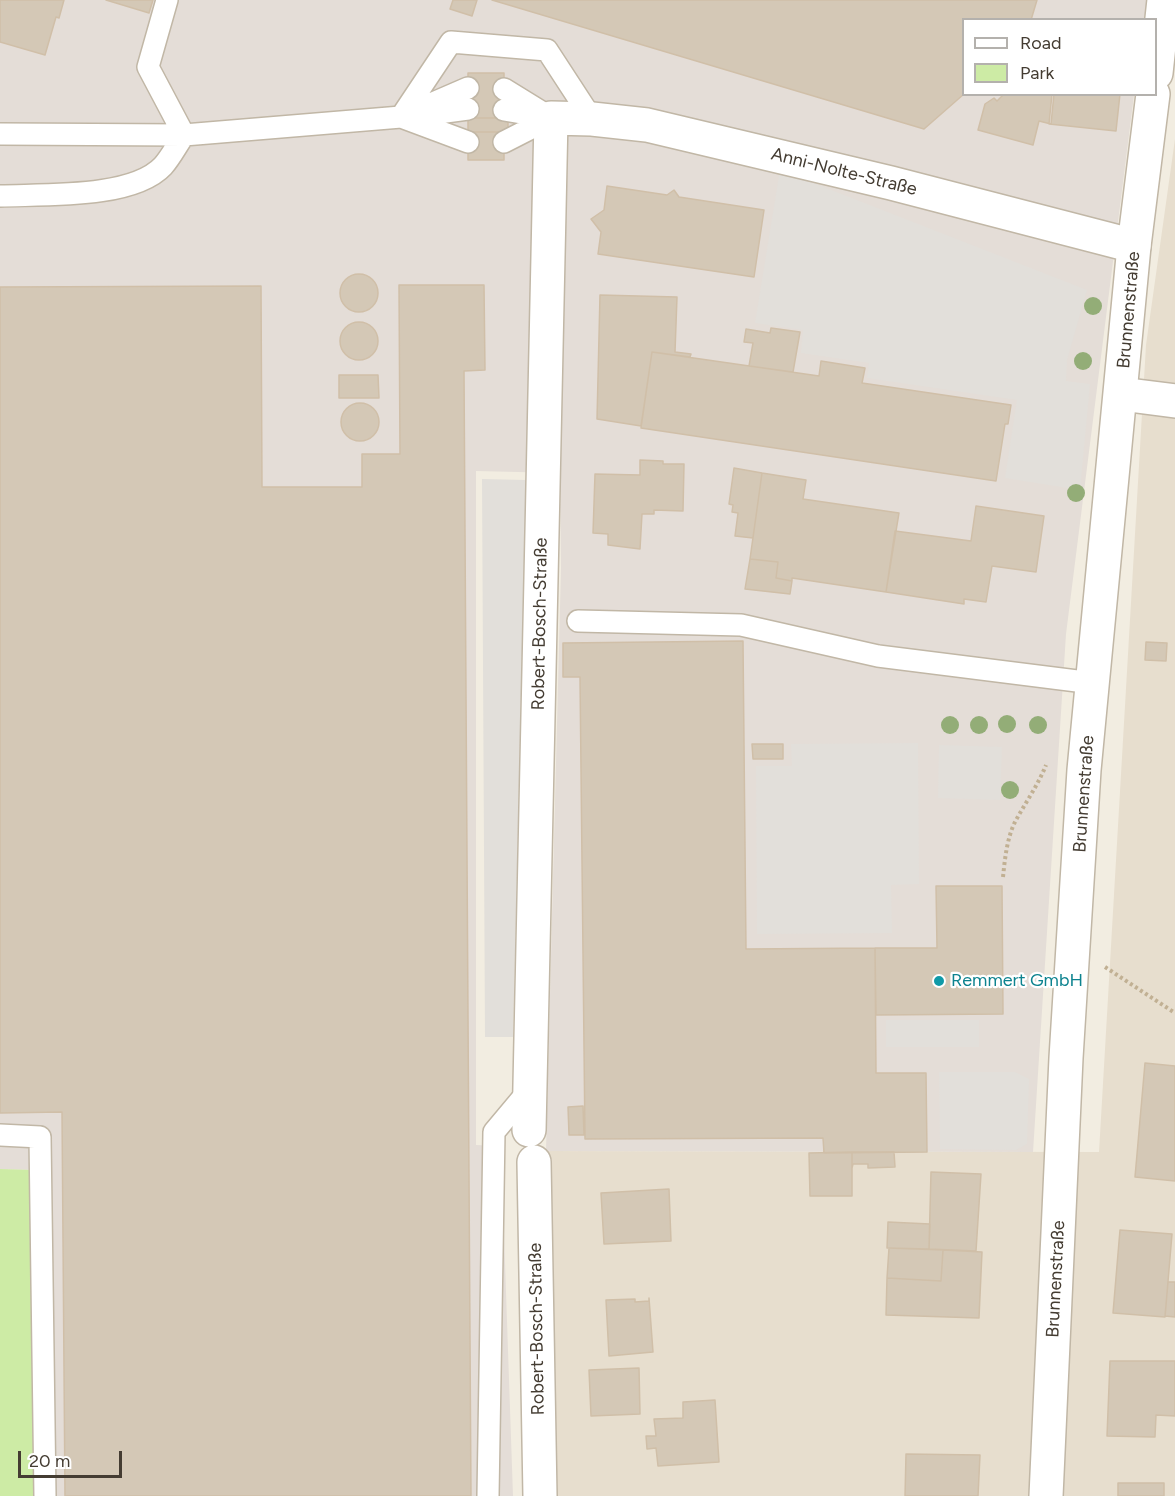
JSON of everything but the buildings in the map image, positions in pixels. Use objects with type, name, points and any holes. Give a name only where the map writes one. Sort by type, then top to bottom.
[{"type":"street","points":[[1157,57],[1164,0]]},
{"type":"street","name":"Brunnenstraße","points":[[1046,1496],[1066,1058],[1084,770],[1134,246],[1153,96]]},
{"type":"street","name":"Anni-Nolte-Straße","points":[[551,118],[592,119],[647,125],[891,183],[1134,246]]},
{"type":"street","name":"Robert-Bosch-Straße","points":[[529,1130],[551,118]]},
{"type":"street","points":[[1121,394],[1175,401]]},
{"type":"street","name":"Robert-Bosch-Straße","points":[[534,1162],[540,1496]]},
{"type":"lane","points":[[167,0],[148,67],[184,135]]},
{"type":"lane","points":[[401,117],[451,42],[547,50],[592,119]]},
{"type":"lane","points":[[401,117],[468,88]]},
{"type":"lane","points":[[504,99],[551,118]]},
{"type":"lane","points":[[0,134],[184,135],[401,117],[468,109]]},
{"type":"lane","points":[[401,117],[468,142]]},
{"type":"lane","points":[[504,142],[551,118]]},
{"type":"lane","points":[[0,196],[94,192],[122,187],[147,177],[162,166],[184,135]]},
{"type":"lane","points":[[578,621],[741,626],[878,656],[1093,683]]},
{"type":"lane","points":[[488,1496],[494,1132],[530,1089]]},
{"type":"lane","points":[[0,1135],[40,1137],[45,1496]]},
{"type":"path","points":[[1003,877],[1006,850],[1015,822],[1046,765]]},
{"type":"path","points":[[1074,946],[1175,1014]]},
{"type":"shaded area","points":[[0,0],[1147,0],[1144,18],[962,18],[962,96],[1134,96],[1066,634],[1033,1152],[546,1151],[561,568],[560,473],[476,471],[476,1145],[501,1146],[513,1496],[38,1496],[34,1170],[0,1169]]},
{"type":"shaded area","points":[[1175,139],[1175,1496],[557,1496],[546,1151],[1099,1152],[1146,345]]},
{"type":"shaded area","points":[[780,170],[1087,290],[1067,360],[1066,381],[1090,384],[1080,490],[1005,478],[1017,400],[867,378],[869,363],[801,353],[803,330],[755,323]]},
{"type":"shaded area","points":[[482,479],[526,480],[513,1037],[485,1037]]},
{"type":"shaded area","points":[[918,743],[919,884],[891,885],[892,933],[757,934],[756,766],[792,766],[791,744]]},
{"type":"shaded area","points":[[939,745],[1002,747],[1000,800],[938,798]]},
{"type":"shaded area","points":[[886,1020],[979,1020],[979,1047],[886,1047]]},
{"type":"shaded area","points":[[939,1072],[1015,1072],[1029,1079],[1027,1144],[1016,1150],[940,1149]]},
{"type":"green space","points":[[0,1169],[35,1170],[38,1496],[0,1496]]},
{"type":"place","name":"Remmert GmbH","points":[[939,981]]}]
